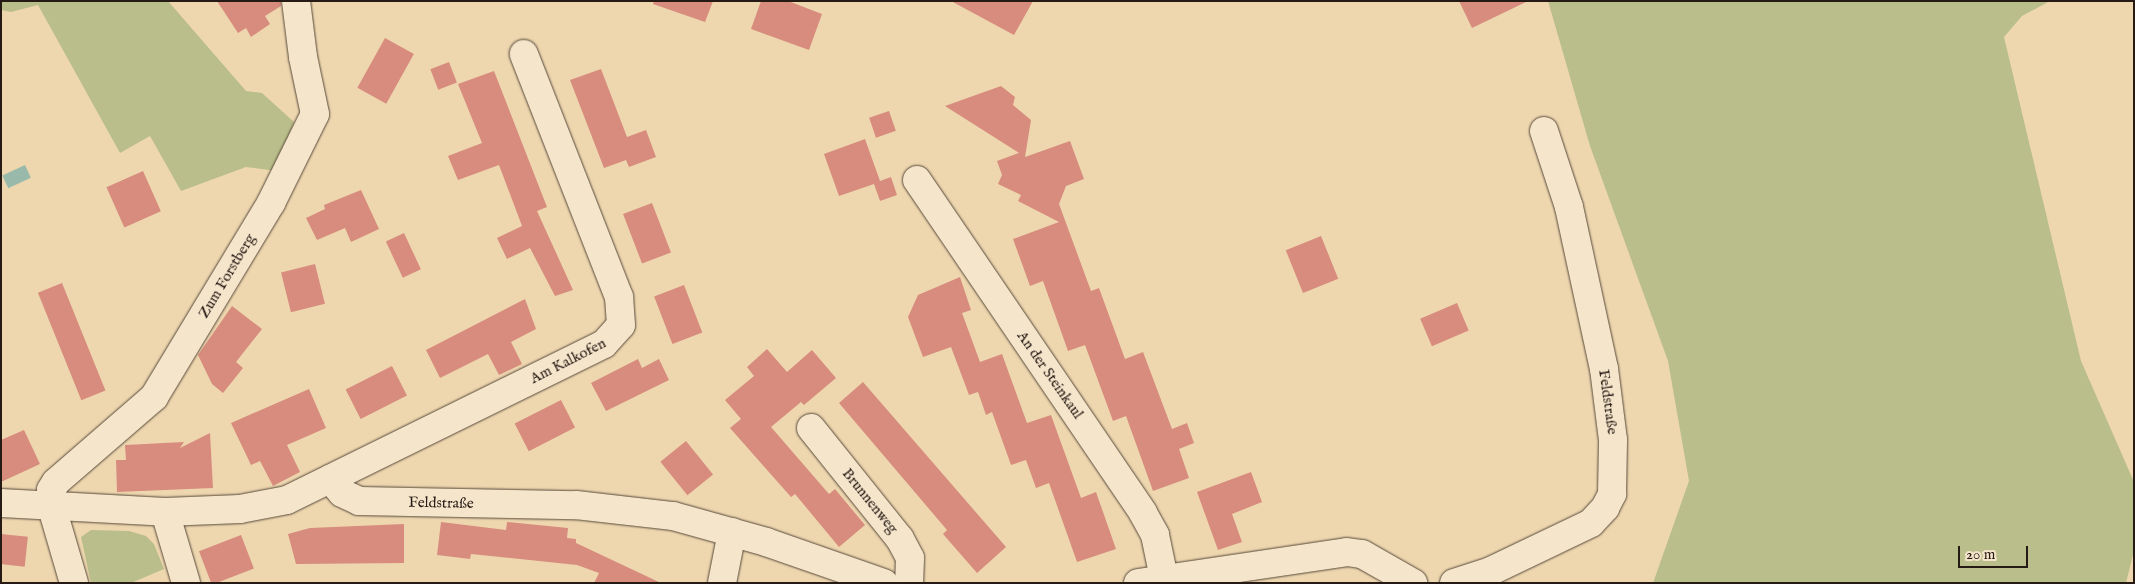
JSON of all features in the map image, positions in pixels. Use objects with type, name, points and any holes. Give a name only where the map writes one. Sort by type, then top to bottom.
[{"type":"street","name":"Zum Forstberg","points":[[52,508],[51,490],[56,482],[154,397],[271,203],[316,114],[302,57],[296,1]]},
{"type":"street","name":"Am Kalkofen","points":[[330,478],[604,344],[621,325],[619,297],[524,54]]},
{"type":"street","name":"Feldstraße","points":[[1454,583],[1491,571],[1591,523],[1605,508],[1612,494],[1614,440],[1604,370],[1569,207],[1544,131]]},
{"type":"street","name":"An der Steinkaul","points":[[917,180],[1129,489],[1155,535],[1151,580]]},
{"type":"street","name":"Brunnenweg","points":[[811,428],[900,539],[910,558],[909,583]]},
{"type":"street","points":[[1,503],[52,508],[165,512],[266,505],[287,500],[330,478]]},
{"type":"street","name":"Feldstraße","points":[[330,478],[342,493],[359,501],[613,508],[673,516],[732,532],[884,583]]},
{"type":"street","points":[[52,508],[74,583]]},
{"type":"street","points":[[165,512],[186,583]]},
{"type":"street","points":[[722,583],[732,532]]},
{"type":"street","points":[[1151,580],[1347,552],[1362,554],[1413,583]]},
{"type":"green space","points":[[1,1],[168,1],[246,91],[262,93],[294,122],[277,171],[246,167],[181,191],[150,136],[120,153],[38,5],[11,12],[1,10]]},
{"type":"green space","points":[[1548,1],[2050,1],[2022,16],[2004,37],[2081,361],[2134,482],[2134,551],[2126,583],[1653,583],[1689,481],[1668,361],[1590,146]]},
{"type":"green space","points":[[91,530],[129,531],[146,536],[154,544],[164,569],[131,583],[91,583],[81,537]]},
{"type":"shaded area","points":[[25,165],[31,178],[8,188],[2,176]]},
{"type":"building","points":[[217,1],[281,1],[281,6],[265,16],[270,24],[251,37],[246,28],[238,33]]},
{"type":"building","points":[[654,1],[713,1],[705,22],[653,4]]},
{"type":"building","points":[[761,1],[788,1],[822,14],[809,50],[751,29]]},
{"type":"building","points":[[951,1],[1033,1],[1014,35]]},
{"type":"building","points":[[1459,1],[1528,1],[1472,28]]},
{"type":"building","points":[[385,38],[414,54],[386,104],[357,88]]},
{"type":"building","points":[[449,62],[457,83],[438,90],[430,69]]},
{"type":"building","points":[[601,69],[627,137],[646,130],[656,157],[629,167],[626,160],[604,168],[570,80]]},
{"type":"building","points":[[494,71],[547,207],[537,211],[573,290],[555,296],[530,248],[507,259],[497,238],[522,226],[499,165],[458,180],[448,156],[482,143],[458,84]]},
{"type":"building","points":[[1001,86],[1015,97],[1013,105],[1031,120],[1025,157],[1070,141],[1084,179],[1066,186],[1059,204],[1091,291],[1099,288],[1125,359],[1143,352],[1172,429],[1187,423],[1194,443],[1179,449],[1189,478],[1153,491],[1126,416],[1113,421],[1085,345],[1068,351],[1043,281],[1030,286],[1013,239],[1059,222],[1018,201],[1021,195],[998,184],[1002,175],[997,161],[1019,153],[945,106]]},
{"type":"building","points":[[889,111],[896,131],[876,138],[869,118]]},
{"type":"building","points":[[865,139],[880,181],[891,177],[897,195],[880,201],[874,184],[839,196],[824,154]]},
{"type":"building","points":[[143,171],[161,211],[124,227],[106,187]]},
{"type":"building","points":[[361,190],[379,229],[351,242],[345,228],[317,240],[306,218],[325,209],[324,205]]},
{"type":"building","points":[[652,203],[671,252],[642,264],[623,214]]},
{"type":"building","points":[[404,233],[421,269],[403,278],[386,241]]},
{"type":"building","points":[[1321,236],[1338,279],[1303,293],[1286,250]]},
{"type":"building","points":[[315,264],[325,304],[291,312],[281,272]]},
{"type":"building","points":[[960,277],[971,310],[962,313],[980,362],[1002,354],[1027,423],[1051,415],[1081,498],[1096,492],[1116,549],[1077,562],[1049,483],[1036,488],[1026,460],[1011,465],[992,412],[986,415],[978,392],[969,395],[951,347],[923,357],[908,317],[918,295]]},
{"type":"building","points":[[62,283],[105,391],[81,400],[38,293]]},
{"type":"building","points":[[684,285],[702,333],[672,344],[654,296]]},
{"type":"building","points":[[525,299],[536,329],[511,342],[522,364],[499,375],[488,354],[440,378],[426,350]]},
{"type":"building","points":[[1457,303],[1469,331],[1432,346],[1420,319]]},
{"type":"building","points":[[232,306],[262,329],[236,362],[243,368],[223,393],[212,384],[198,355]]},
{"type":"building","points":[[767,349],[787,372],[812,350],[836,378],[804,405],[801,402],[771,427],[829,494],[835,489],[865,525],[839,547],[795,494],[791,497],[730,428],[741,419],[725,400],[754,376],[747,367]]},
{"type":"building","points":[[638,359],[642,368],[659,359],[669,380],[606,411],[591,383]]},
{"type":"building","points":[[392,366],[407,395],[361,419],[346,390]]},
{"type":"building","points":[[863,382],[1006,547],[977,573],[943,534],[947,530],[839,403]]},
{"type":"building","points":[[309,389],[326,428],[287,445],[300,472],[273,486],[260,461],[251,465],[231,423]]},
{"type":"building","points":[[561,400],[575,428],[529,451],[515,424]]},
{"type":"building","points":[[24,430],[40,464],[1,482],[1,440]]},
{"type":"building","points":[[210,433],[213,488],[117,492],[116,460],[126,460],[125,445],[184,442],[180,448]]},
{"type":"building","points":[[686,441],[713,474],[687,495],[660,462]]},
{"type":"building","points":[[1251,472],[1262,502],[1232,514],[1242,542],[1218,550],[1197,492]]},
{"type":"building","points":[[441,522],[506,530],[507,522],[568,528],[567,538],[576,539],[576,543],[661,583],[594,583],[599,573],[577,565],[471,554],[470,559],[437,555]]},
{"type":"building","points":[[404,524],[404,563],[296,564],[288,534],[310,528]]},
{"type":"building","points":[[1,534],[28,537],[25,567],[1,564]]},
{"type":"building","points":[[241,535],[254,569],[216,583],[211,583],[199,551]]}]
